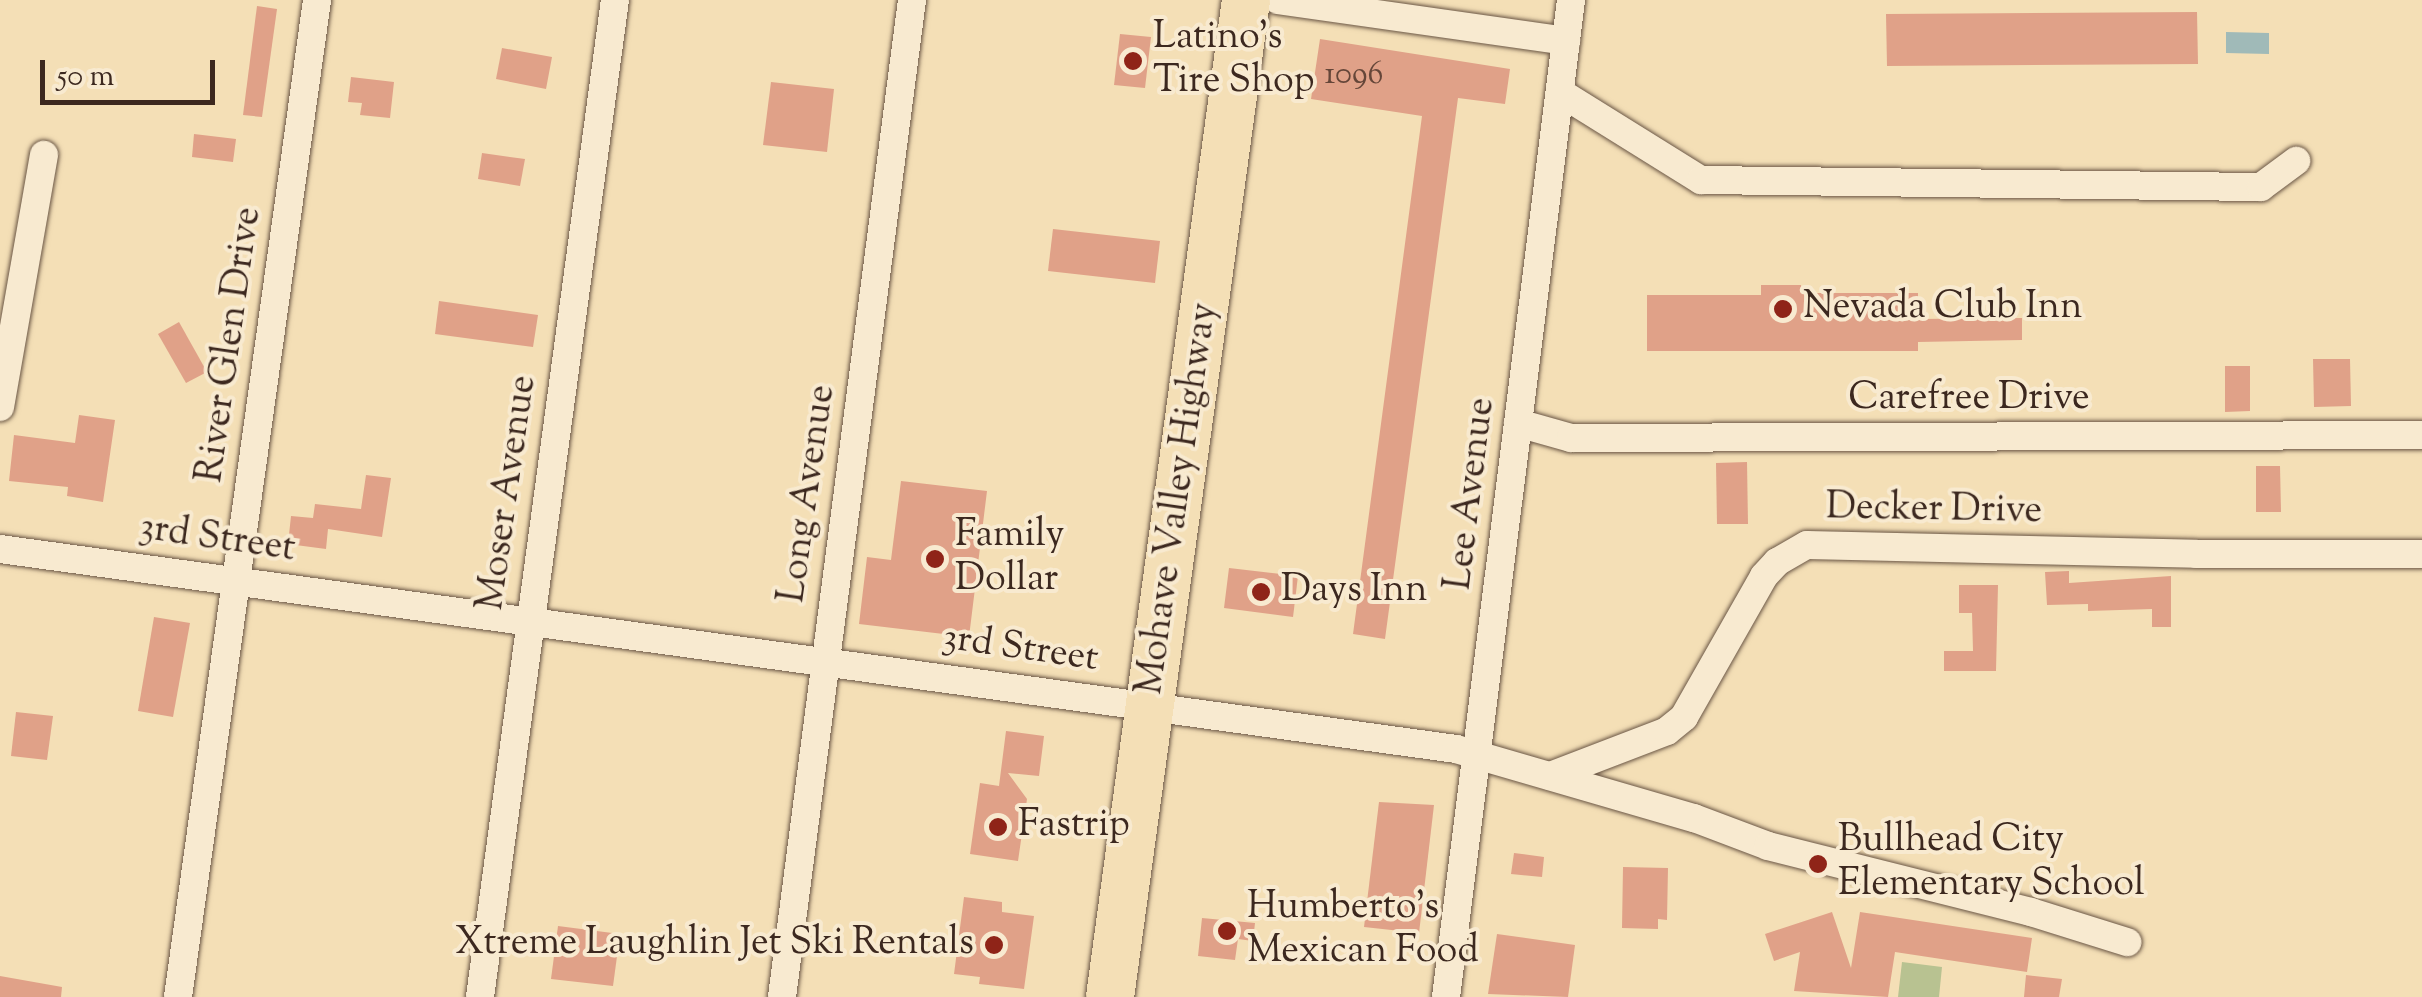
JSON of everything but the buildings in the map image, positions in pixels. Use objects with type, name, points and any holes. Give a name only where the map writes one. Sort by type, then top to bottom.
[{"type":"highway","name":"Mohave Valley Highway","points":[[1110,997],[1246,0]]},
{"type":"street","name":"River Glen Drive","points":[[178,997],[317,0]]},
{"type":"street","name":"Moser Avenue","points":[[480,997],[614,0]]},
{"type":"street","name":"Long Avenue","points":[[782,997],[912,0]]},
{"type":"street","points":[[1278,0],[1566,41]]},
{"type":"street","name":"Lee Avenue","points":[[1446,997],[1571,0]]},
{"type":"street","points":[[1561,93],[1701,180],[2261,186],[2296,160]]},
{"type":"street","points":[[0,407],[44,155]]},
{"type":"street","name":"Carefree Drive","points":[[1518,423],[1571,438],[2422,435]]},
{"type":"street","name":"Decker Drive","points":[[1550,776],[1667,731],[1684,717],[1764,576],[1777,562],[1807,545],[2196,554],[2422,554]]},
{"type":"street","name":"3rd Street","points":[[0,549],[1456,750],[1768,846],[2031,912],[2127,942]]},
{"type":"green space","points":[[1902,962],[1942,967],[1939,997],[1898,997]]},
{"type":"water","points":[[2226,32],[2269,33],[2269,54],[2226,53]]},
{"type":"place","name":"Latino's Tire Shop","points":[[1133,61]]},
{"type":"place","name":"Nevada Club Inn","points":[[1783,309]]},
{"type":"place","name":"Family Dollar","points":[[935,559]]},
{"type":"place","name":"Days Inn","points":[[1261,592]]},
{"type":"place","name":"Fastrip","points":[[998,827]]},
{"type":"place","name":"Bullhead City Elementary School","points":[[1818,864]]},
{"type":"place","name":"Humberto's Mexican Food","points":[[1227,931]]},
{"type":"place","name":"Xtreme Laughlin Jet Ski Rentals","points":[[994,945]]}]
